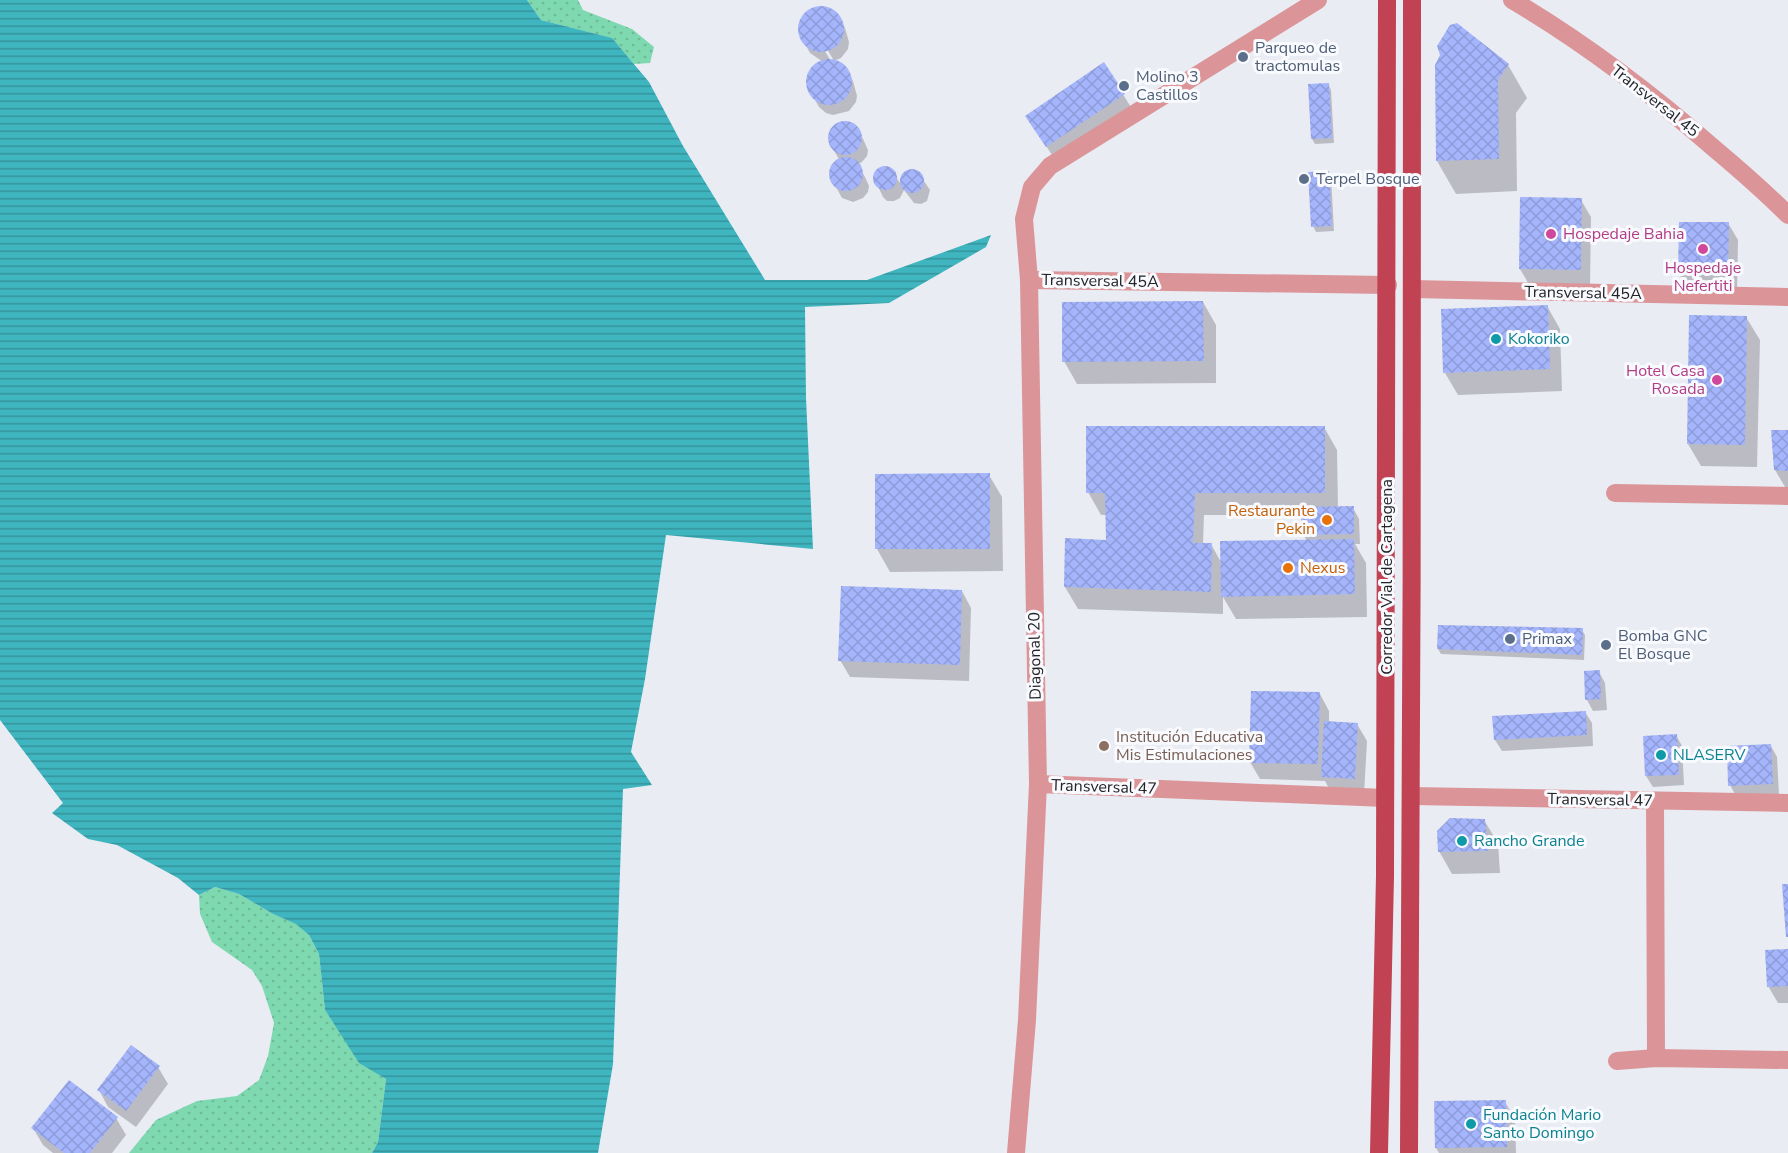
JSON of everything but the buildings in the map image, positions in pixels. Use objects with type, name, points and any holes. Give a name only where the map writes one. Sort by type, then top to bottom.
[{"type":"main road","name":"Corredor Vial de Cartagena","points":[[1379,1153],[1385,798],[1387,0]]},
{"type":"main road","name":"Corredor Vial de Cartagena","points":[[1409,1153],[1412,796],[1412,0]]},
{"type":"street","name":"Diagonal 20","points":[[1016,1153],[1028,1020],[1038,784],[1029,280],[1024,219],[1032,187],[1050,166],[1318,0]]},
{"type":"street","name":"Transversal 45","points":[[1512,0],[1549,21],[1663,104],[1788,215]]},
{"type":"street","name":"Transversal 45A","points":[[1029,280],[1388,285]]},
{"type":"street","name":"Transversal 45A","points":[[1413,289],[1788,297]]},
{"type":"street","points":[[1616,493],[1788,496]]},
{"type":"street","name":"Transversal 47","points":[[1038,784],[1385,798]]},
{"type":"street","name":"Transversal 47","points":[[1412,796],[1788,803]]},
{"type":"street","points":[[1655,801],[1656,1058]]},
{"type":"street","points":[[1617,1061],[1656,1058],[1788,1060]]},
{"type":"green space","points":[[527,0],[578,0],[583,10],[632,29],[654,47],[650,63],[634,64],[611,38],[541,20]]},
{"type":"green space","points":[[215,887],[239,894],[273,914],[297,924],[309,935],[319,954],[325,1010],[359,1062],[386,1079],[378,1142],[372,1153],[129,1153],[156,1120],[197,1101],[237,1096],[259,1080],[268,1056],[274,1023],[262,986],[252,970],[212,942],[200,914],[199,895]]},
{"type":"water","points":[[0,0],[527,0],[541,20],[612,38],[649,82],[683,146],[765,280],[867,280],[991,235],[986,247],[889,303],[805,307],[806,398],[813,549],[666,535],[645,679],[631,752],[652,785],[623,789],[613,1064],[598,1153],[372,1153],[378,1142],[386,1079],[359,1063],[325,1010],[319,954],[309,935],[296,924],[273,914],[239,894],[215,887],[199,895],[178,878],[117,845],[88,839],[52,813],[63,803],[0,720]]},
{"type":"place","name":"Parqueo de tractomulas","points":[[1243,57]]},
{"type":"place","name":"Molino 3 Castillos","points":[[1124,86]]},
{"type":"place","name":"Terpel Bosque","points":[[1304,179]]},
{"type":"place","name":"Hospedaje Bahia","points":[[1551,234]]},
{"type":"place","name":"Hospedaje Nefertiti","points":[[1703,249]]},
{"type":"place","name":"Kokoriko","points":[[1496,339]]},
{"type":"place","name":"Hotel Casa Rosada","points":[[1717,380]]},
{"type":"place","name":"Restaurante Pekin","points":[[1327,520]]},
{"type":"place","name":"Nexus","points":[[1288,568]]},
{"type":"place","name":"Primax","points":[[1510,639]]},
{"type":"place","name":"Bomba GNC El Bosque","points":[[1606,645]]},
{"type":"place","name":"Institución Educativa Mis Estimulaciones","points":[[1104,746]]},
{"type":"place","name":"NLASERV","points":[[1661,755]]},
{"type":"place","name":"Rancho Grande","points":[[1462,841]]},
{"type":"place","name":"Fundación Mario Santo Domingo","points":[[1471,1124]]}]
